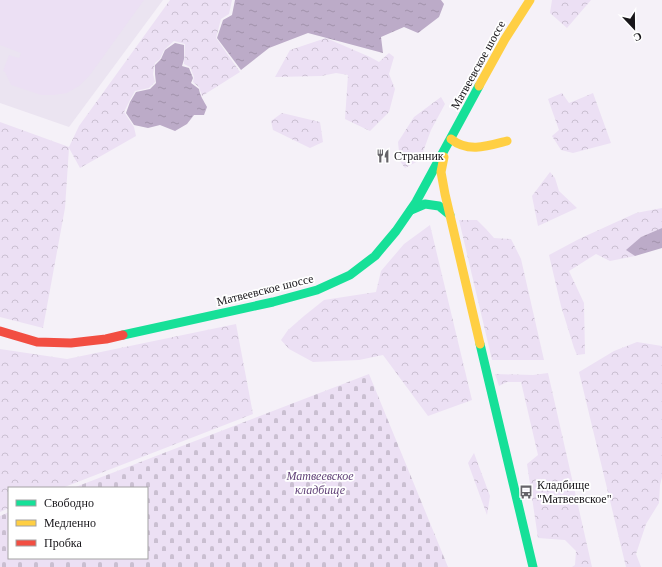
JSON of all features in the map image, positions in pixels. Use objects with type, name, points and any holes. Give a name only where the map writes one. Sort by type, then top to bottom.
[{"type":"main road","name":"Матвеевское шоссе","points":[[0,331],[37,342],[71,343],[114,337],[273,302],[317,290],[350,275],[375,256],[411,210],[505,40],[530,0]]},
{"type":"main road","points":[[451,139],[460,145],[468,147],[485,146],[507,141]]},
{"type":"main road","points":[[446,148],[441,172],[445,194],[533,567]]},
{"type":"main road","points":[[411,210],[425,204],[439,206],[450,215]]},
{"type":"shaded area","points":[[0,0],[163,0],[69,127],[0,103]]},
{"type":"green space","points":[[0,0],[144,0],[90,75],[79,86],[67,93],[41,95],[11,85],[5,72],[3,71],[9,55],[19,58],[21,53],[0,45]]},
{"type":"green space","points":[[170,0],[232,0],[229,14],[221,19],[216,38],[240,72],[202,96],[199,87],[193,82],[194,77],[190,67],[184,64],[185,44],[174,41],[164,50],[160,59],[155,63],[153,74],[155,82],[149,88],[135,91],[124,112],[134,127],[136,136],[80,168],[69,148],[65,208],[43,328],[0,317],[0,122],[69,147],[79,126]]},
{"type":"green space","points":[[552,0],[591,0],[567,28],[550,13]]},
{"type":"green space","points":[[326,38],[379,62],[389,53],[394,57],[389,74],[395,89],[389,112],[370,131],[345,119],[348,75],[336,73],[321,76],[275,77],[290,50]]},
{"type":"green space","points":[[562,93],[569,103],[593,93],[611,143],[573,153],[561,150],[552,136],[559,130],[548,99]]},
{"type":"green space","points":[[441,97],[445,104],[431,130],[420,160],[405,168],[400,161],[398,142],[414,117]]},
{"type":"green space","points":[[282,113],[320,122],[323,142],[310,148],[273,130],[271,121]]},
{"type":"green space","points":[[550,172],[555,178],[559,191],[577,208],[538,226],[532,196]]},
{"type":"green space","points":[[662,208],[662,228],[641,237],[627,250],[635,256],[610,261],[596,254],[569,271],[584,303],[585,354],[577,355],[561,306],[549,255],[579,239],[636,213]]},
{"type":"green space","points":[[459,220],[477,220],[494,238],[511,239],[521,259],[544,360],[492,360]]},
{"type":"green space","points":[[430,225],[472,400],[428,416],[383,355],[359,360],[313,362],[289,349],[281,340],[288,330],[324,300],[376,292],[381,271],[404,244]]},
{"type":"green space","points":[[236,324],[253,414],[65,487],[8,487],[8,508],[0,512],[0,349],[67,359]]},
{"type":"green space","points":[[637,342],[662,346],[662,477],[659,503],[646,524],[636,554],[641,567],[626,567],[579,372],[614,351]]},
{"type":"green space","points":[[548,373],[592,567],[572,567],[575,565],[576,551],[565,540],[538,538],[527,464],[538,455],[521,382],[507,382],[499,386],[495,374],[533,375]]},
{"type":"green space","name":"Матвеевское кладбище","points":[[369,374],[448,567],[0,567],[0,516],[8,512],[8,559],[148,559],[148,487],[76,487]]},
{"type":"green space","points":[[474,453],[490,496],[487,515],[468,463]]},
{"type":"water","points":[[235,0],[441,0],[444,4],[439,17],[418,33],[404,27],[381,37],[383,53],[308,33],[269,48],[241,70],[217,38],[223,20],[232,15]]},
{"type":"water","points":[[175,43],[184,45],[184,59],[182,66],[189,68],[193,78],[191,83],[199,89],[207,107],[204,115],[194,115],[187,124],[175,131],[160,125],[148,128],[134,125],[126,113],[130,102],[136,92],[150,89],[156,83],[155,65],[161,59],[165,50]]},
{"type":"water","points":[[662,228],[662,248],[635,256],[626,250],[641,237]]},
{"type":"traffic: fast","points":[[123,335],[273,302],[317,290],[350,275],[375,256],[396,231],[416,202],[479,86]]},
{"type":"traffic: fast","points":[[411,210],[425,204],[439,206],[450,215]]},
{"type":"traffic: fast","points":[[480,344],[533,567]]},
{"type":"traffic: slow","points":[[479,86],[505,39],[530,0]]},
{"type":"traffic: slow","points":[[451,139],[464,146],[471,147],[485,146],[507,141]]},
{"type":"traffic: slow","points":[[444,157],[441,172],[445,194],[480,344]]},
{"type":"traffic: jam","points":[[0,331],[37,342],[71,343],[106,339],[123,335]]},
{"type":"place","name":"Странник","points":[[383,156]]},
{"type":"place","name":"Кладбище \"Матвеевское\"","points":[[526,492]]}]
